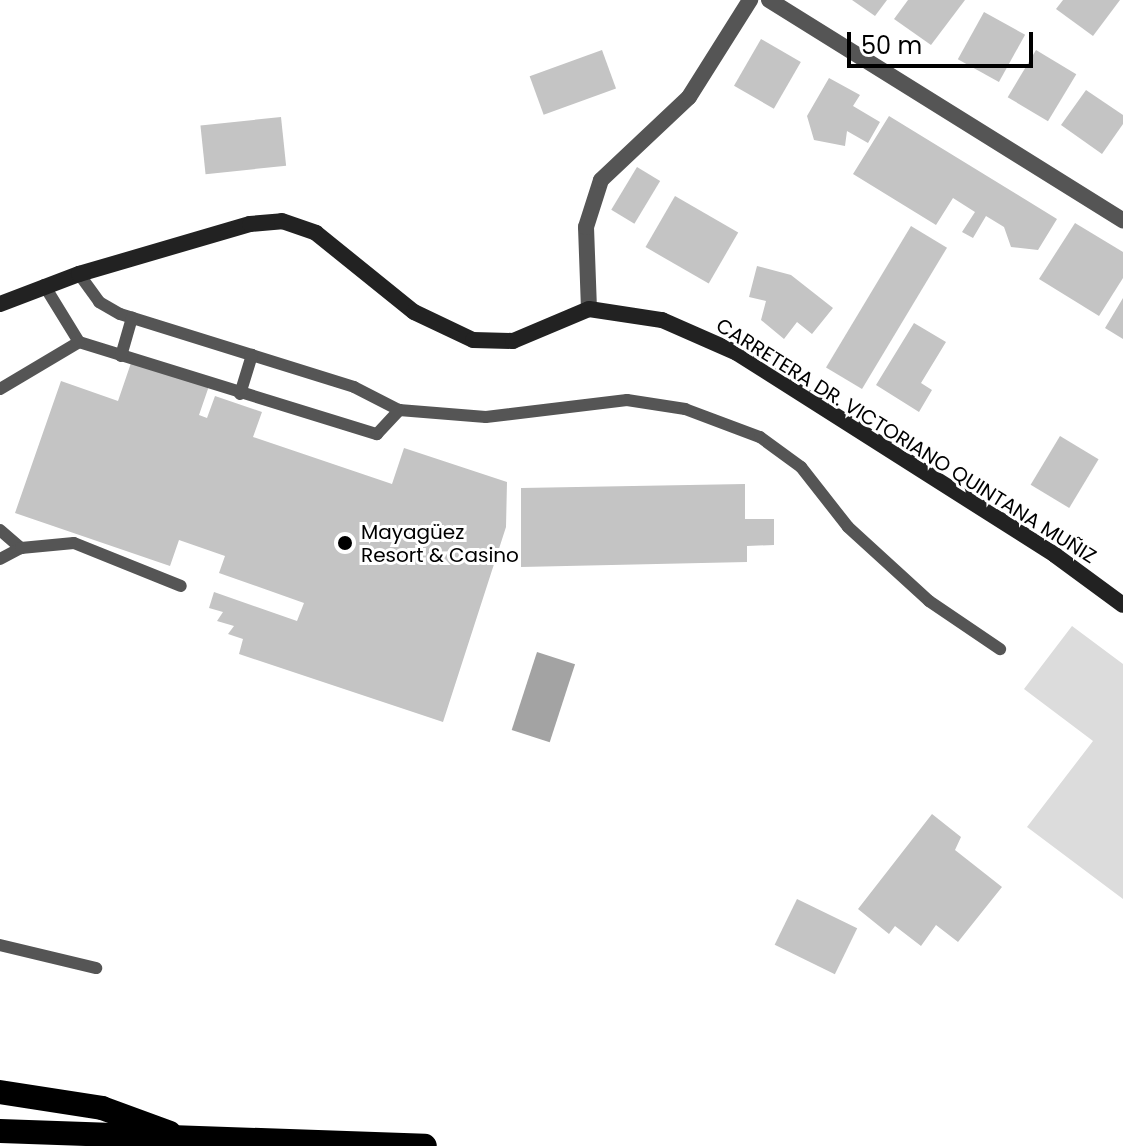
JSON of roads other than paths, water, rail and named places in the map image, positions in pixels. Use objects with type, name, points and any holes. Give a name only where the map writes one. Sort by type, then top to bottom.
[{"type":"highway","points":[[0,1092],[102,1108],[180,1137]]},
{"type":"highway","points":[[0,1131],[425,1146]]},
{"type":"street","points":[[0,304],[79,274],[250,224],[282,221],[316,233],[414,312],[473,340],[513,341],[589,309],[586,227],[601,180],[689,97],[750,0]]},
{"type":"street","points":[[769,0],[1123,220]]},
{"type":"street","name":"CARRETERA DR. VICTORIANO QUINTANA MUÑIZ","points":[[589,309],[662,320],[737,353],[1055,555],[1123,605]]},
{"type":"lane","points":[[79,274],[99,302],[132,318],[354,387],[399,410],[486,417],[627,400],[685,409],[760,437],[801,467],[848,527],[929,601],[1000,649]]},
{"type":"lane","points":[[44,285],[79,342],[377,434],[399,410]]},
{"type":"lane","points":[[121,356],[132,318]]},
{"type":"lane","points":[[0,389],[79,342]]},
{"type":"lane","points":[[240,394],[252,355]]},
{"type":"lane","points":[[0,530],[21,548]]},
{"type":"lane","points":[[0,559],[21,548],[74,543],[181,586]]},
{"type":"lane","points":[[0,945],[96,968]]},
{"type":"place","name":"Mayagüez Resort & Casino","points":[[345,543]]}]
